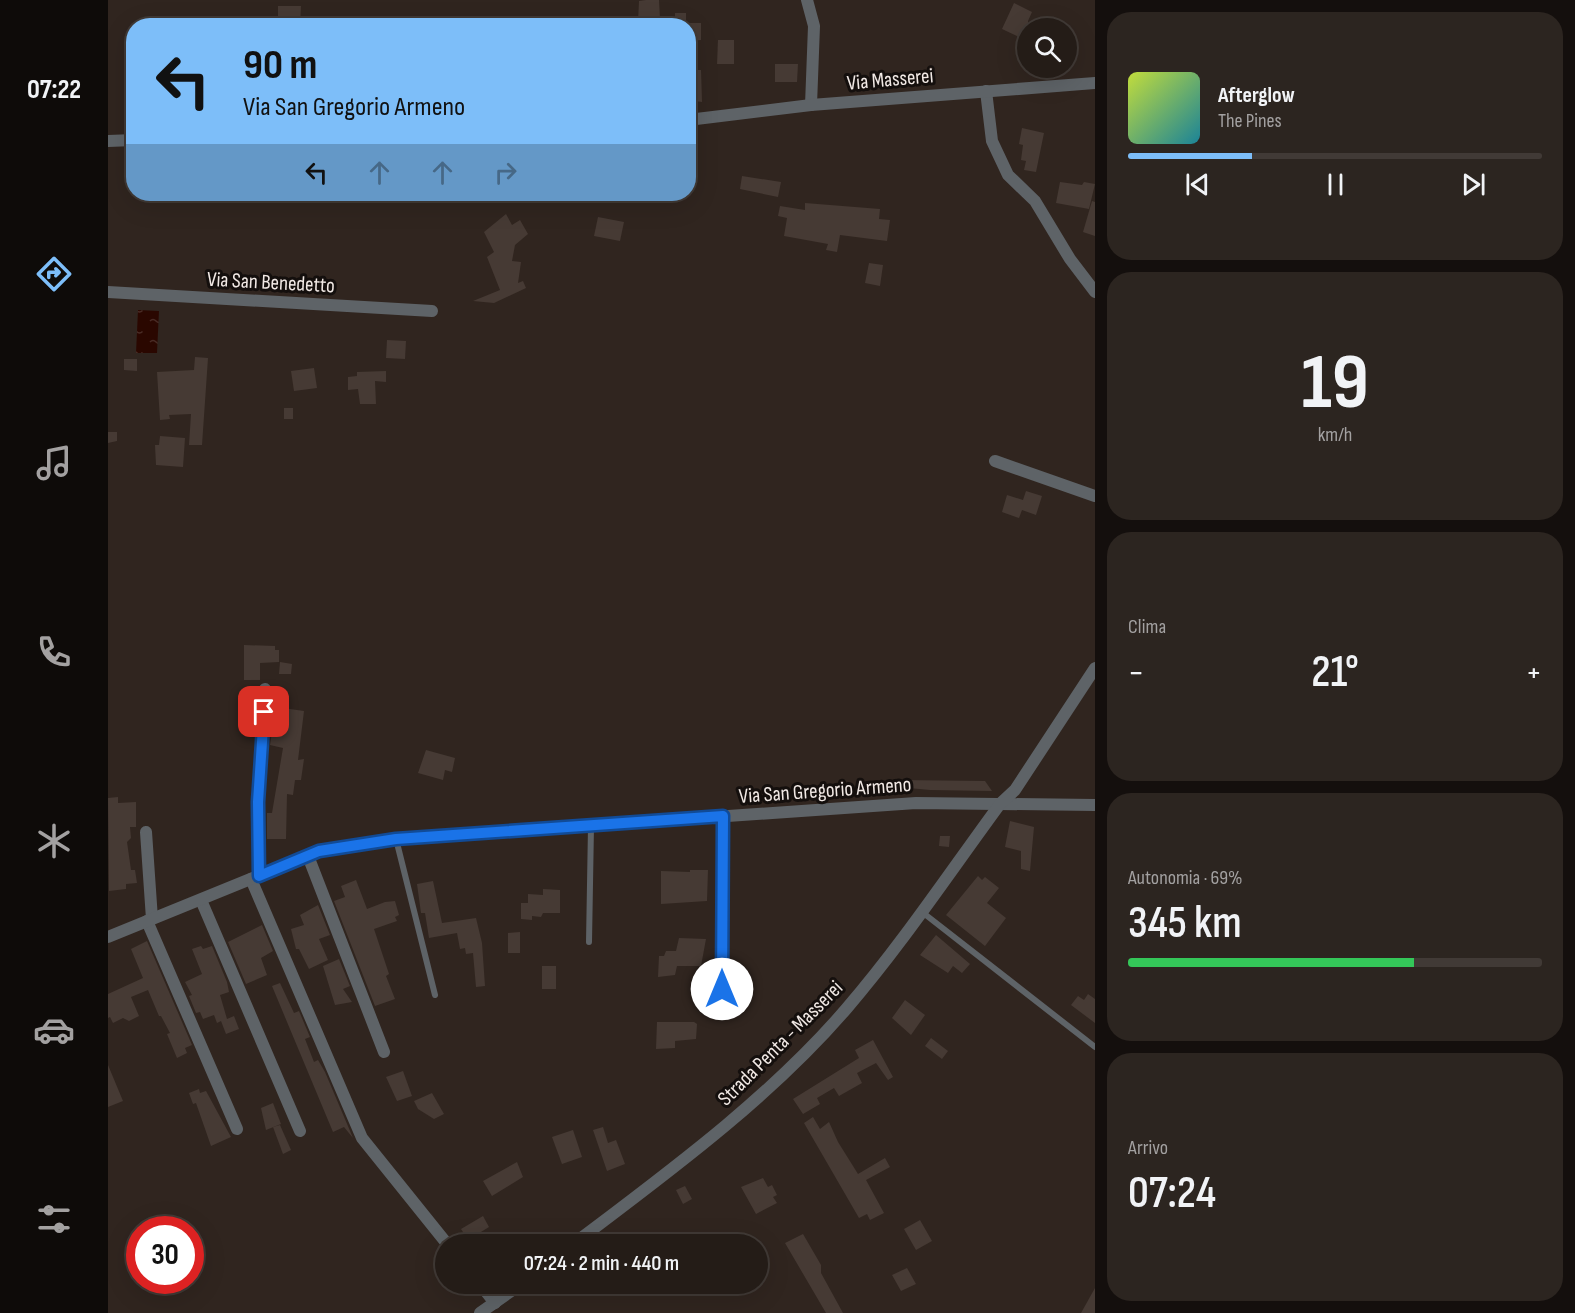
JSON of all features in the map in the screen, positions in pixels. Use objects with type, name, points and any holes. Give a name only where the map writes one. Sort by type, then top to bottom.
[{"type":"street","points":[[807,0],[814,26],[811,105]]},
{"type":"street","name":"Via Masserei","points":[[696,119],[811,105],[1095,83]]},
{"type":"street","points":[[986,91],[992,141],[1008,175],[1035,201],[1070,259],[1095,292]]},
{"type":"street","points":[[108,141],[126,140]]},
{"type":"street","name":"Via San Benedetto","points":[[108,292],[432,311]]},
{"type":"street","points":[[994,461],[1095,496]]},
{"type":"street","name":"Strada Penta - Masserei","points":[[587,1234],[656,1183],[794,1063],[847,1009],[1000,804],[1015,790],[1095,668]]},
{"type":"street","points":[[265,689],[255,877],[362,1138],[439,1234]]},
{"type":"street","name":"Via San Gregorio Armeno","points":[[108,937],[308,856],[336,847],[396,839],[916,803],[1095,805]]},
{"type":"street","points":[[722,989],[723,816]]},
{"type":"street","points":[[146,832],[149,920],[237,1129]]},
{"type":"street","points":[[308,856],[384,1052]]},
{"type":"street","points":[[201,900],[300,1131]]},
{"type":"street","points":[[488,1294],[495,1303]]},
{"type":"street","points":[[480,1313],[507,1294]]},
{"type":"lane","points":[[589,942],[591,825]]},
{"type":"lane","points":[[396,839],[435,995]]},
{"type":"lane","points":[[922,911],[1095,1047]]},
{"type":"water","points":[[138,310],[159,311],[157,353],[136,353]]},
{"type":"building","points":[[659,0],[660,18],[638,18],[639,1]]},
{"type":"building","points":[[1014,3],[1032,12],[1029,18],[1017,18],[1017,36],[1002,29]]},
{"type":"building","points":[[278,6],[301,6],[300,18],[278,18]]},
{"type":"building","points":[[675,13],[686,13],[686,18],[675,18]]},
{"type":"building","points":[[696,23],[701,23],[701,40],[696,40]]},
{"type":"building","points":[[718,40],[734,40],[734,64],[717,64]]},
{"type":"building","points":[[775,64],[798,64],[797,82],[775,82]]},
{"type":"building","points":[[696,70],[701,70],[702,102],[696,101]]},
{"type":"building","points":[[1022,128],[1044,133],[1036,172],[1024,170],[1026,161],[1021,160],[1023,145],[1019,144]]},
{"type":"building","points":[[742,176],[781,182],[778,197],[740,189]]},
{"type":"building","points":[[1060,182],[1095,184],[1089,209],[1056,203]]},
{"type":"building","points":[[1092,201],[1095,202],[1095,236],[1083,232]]},
{"type":"building","points":[[805,203],[880,209],[879,219],[890,220],[887,241],[840,235],[837,252],[826,250],[828,244],[784,236],[787,218],[778,216],[780,206],[805,210]]},
{"type":"building","points":[[506,214],[512,225],[520,220],[528,234],[515,245],[512,261],[521,262],[518,283],[523,281],[526,288],[494,303],[473,301],[500,290],[487,257],[494,252],[484,232]]},
{"type":"building","points":[[598,217],[624,222],[620,241],[594,236]]},
{"type":"building","points":[[869,263],[883,265],[880,286],[865,283]]},
{"type":"building","points":[[387,340],[406,341],[405,359],[386,358]]},
{"type":"building","points":[[195,357],[208,358],[202,445],[189,445],[191,414],[169,415],[170,419],[160,420],[157,372],[194,370]]},
{"type":"building","points":[[124,359],[137,359],[137,371],[124,370]]},
{"type":"building","points":[[314,368],[317,388],[294,391],[291,371]]},
{"type":"building","points":[[386,371],[386,382],[375,381],[376,404],[360,404],[358,389],[348,390],[348,377],[357,376],[357,372]]},
{"type":"building","points":[[284,408],[293,408],[293,419],[284,419]]},
{"type":"building","points":[[108,432],[117,432],[117,441],[108,443]]},
{"type":"building","points":[[160,436],[185,438],[183,467],[156,465],[155,445],[159,445]]},
{"type":"building","points":[[1026,491],[1042,496],[1036,515],[1022,510],[1019,518],[1002,512],[1007,495],[1023,500]]},
{"type":"building","points":[[244,645],[275,646],[275,650],[279,650],[279,662],[260,663],[260,680],[244,680]]},
{"type":"building","points":[[280,662],[292,664],[291,674],[279,674]]},
{"type":"building","points":[[276,707],[304,711],[298,760],[304,759],[301,780],[295,780],[293,795],[287,794],[286,839],[267,839],[267,813],[272,813],[283,748],[270,745]]},
{"type":"building","points":[[426,750],[455,758],[452,772],[445,770],[443,780],[418,773]]},
{"type":"building","points":[[899,780],[985,781],[992,791],[898,787]]},
{"type":"building","points":[[118,797],[118,803],[136,802],[136,827],[130,827],[131,838],[127,842],[131,870],[135,870],[137,883],[126,884],[126,889],[109,891],[108,798]]},
{"type":"building","points":[[1010,821],[1034,827],[1030,871],[1021,869],[1021,851],[1005,847]]},
{"type":"building","points":[[940,836],[950,836],[949,847],[939,846]]},
{"type":"building","points":[[690,870],[708,870],[707,901],[661,904],[661,871],[690,872]]},
{"type":"building","points":[[978,876],[982,880],[985,877],[999,888],[987,903],[1006,918],[985,946],[946,915]]},
{"type":"building","points":[[356,880],[367,909],[395,901],[399,915],[395,917],[397,921],[374,929],[389,974],[386,976],[395,999],[375,1006],[334,901],[345,897],[341,886]]},
{"type":"building","points":[[433,881],[442,923],[476,918],[482,943],[485,986],[476,987],[473,953],[466,954],[465,948],[460,949],[457,933],[429,938],[425,913],[421,913],[417,884]]},
{"type":"building","points":[[543,889],[560,890],[560,913],[543,913],[541,917],[532,916],[532,920],[521,919],[521,903],[528,903],[528,894],[543,895]]},
{"type":"building","points":[[318,905],[330,935],[319,939],[328,960],[309,969],[299,949],[296,949],[291,929],[304,925],[300,915]]},
{"type":"building","points":[[262,925],[273,951],[261,958],[267,975],[246,984],[228,942]]},
{"type":"building","points":[[520,932],[520,953],[508,953],[508,933]]},
{"type":"building","points":[[936,935],[970,964],[962,973],[953,966],[948,973],[920,955]]},
{"type":"building","points":[[679,938],[706,939],[701,966],[677,966],[675,975],[658,977],[659,956],[664,956],[666,951],[676,951]]},
{"type":"building","points":[[147,941],[192,1045],[185,1048],[187,1053],[177,1058],[167,1034],[170,1033],[159,1016],[148,990],[131,997],[139,1016],[129,1021],[123,1018],[113,1023],[110,1017],[108,1018],[108,994],[143,978],[131,949]]},
{"type":"building","points":[[201,946],[203,949],[212,946],[227,982],[229,992],[220,995],[227,1019],[234,1016],[239,1029],[226,1034],[221,1021],[217,1023],[214,1015],[203,1019],[200,1012],[196,1013],[189,996],[192,995],[185,982],[202,974],[192,949]]},
{"type":"building","points":[[339,959],[350,986],[343,989],[352,1002],[335,1005],[323,966]]},
{"type":"building","points":[[542,966],[556,966],[556,989],[542,989]]},
{"type":"building","points":[[280,983],[294,1013],[299,1011],[310,1037],[305,1039],[314,1062],[318,1060],[325,1072],[353,1138],[344,1127],[333,1132],[272,986]]},
{"type":"building","points":[[1088,994],[1095,999],[1095,1023],[1071,1005],[1078,996],[1084,1000]]},
{"type":"building","points":[[905,1000],[925,1015],[911,1035],[892,1018]]},
{"type":"building","points":[[657,1022],[694,1022],[697,1024],[696,1039],[675,1041],[675,1048],[656,1049]]},
{"type":"building","points":[[931,1038],[948,1051],[942,1059],[925,1046]]},
{"type":"building","points":[[873,1040],[893,1077],[888,1080],[876,1063],[857,1073],[862,1083],[839,1096],[834,1088],[817,1098],[820,1104],[803,1114],[793,1099],[859,1058],[855,1050]]},
{"type":"building","points":[[108,1065],[123,1101],[108,1107]]},
{"type":"building","points":[[403,1071],[412,1096],[397,1101],[386,1077]]},
{"type":"building","points":[[199,1089],[200,1093],[206,1091],[231,1137],[211,1146],[196,1103],[193,1104],[189,1093]]},
{"type":"building","points":[[432,1093],[444,1114],[434,1119],[418,1109],[414,1101]]},
{"type":"building","points":[[273,1103],[281,1124],[266,1130],[261,1108]]},
{"type":"building","points":[[813,1117],[820,1129],[829,1122],[838,1142],[858,1174],[885,1158],[890,1167],[866,1180],[884,1213],[870,1220],[867,1214],[859,1218],[804,1123]]},
{"type":"building","points":[[280,1125],[291,1150],[283,1154],[273,1127]]},
{"type":"building","points":[[603,1127],[608,1143],[616,1140],[625,1164],[607,1171],[593,1130]]},
{"type":"building","points":[[573,1130],[582,1157],[562,1164],[552,1137]]},
{"type":"building","points":[[517,1162],[523,1177],[492,1196],[483,1181]]},
{"type":"building","points":[[763,1178],[768,1187],[772,1185],[777,1195],[773,1197],[777,1203],[756,1214],[741,1187]]},
{"type":"building","points":[[685,1186],[692,1199],[683,1204],[676,1190]]},
{"type":"building","points":[[483,1216],[489,1227],[478,1234],[464,1234],[461,1229]]},
{"type":"building","points":[[920,1220],[932,1241],[916,1250],[904,1229]]},
{"type":"building","points":[[803,1234],[821,1265],[821,1273],[843,1313],[826,1313],[785,1243]]},
{"type":"building","points":[[907,1268],[916,1284],[901,1291],[892,1275]]},
{"type":"building","points":[[1095,1288],[1095,1313],[1081,1313]]},
{"type":"route","points":[[264,712],[258,802],[259,876],[319,851],[396,839],[723,816],[722,989]]}]
